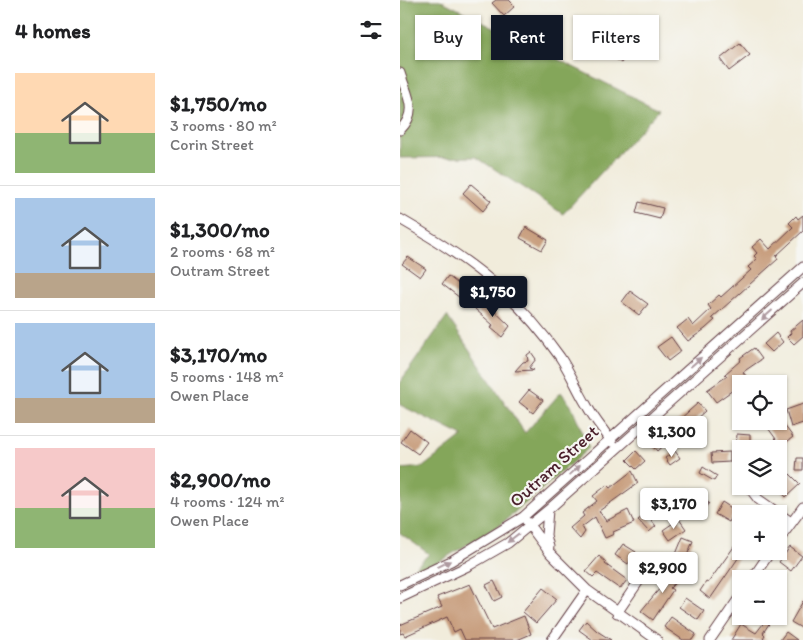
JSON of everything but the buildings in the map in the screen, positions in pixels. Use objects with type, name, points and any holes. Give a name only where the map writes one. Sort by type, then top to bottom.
[{"type":"street","points":[[400,74],[411,110],[410,118],[400,130]]},
{"type":"street","points":[[400,219],[452,249],[503,289],[531,318],[562,360],[587,407],[616,448]]},
{"type":"street","name":"Outram Street","points":[[400,585],[451,561],[523,517],[609,438],[803,267]]},
{"type":"street","name":"Outram Street","points":[[400,598],[468,566],[508,543],[548,510],[803,283]]},
{"type":"street","points":[[755,495],[791,522]]},
{"type":"street","points":[[787,528],[803,507]]},
{"type":"street","points":[[548,510],[546,535],[550,553]]},
{"type":"street","points":[[523,517],[550,553],[587,590],[657,640]]},
{"type":"street","points":[[617,613],[654,560]]},
{"type":"street","points":[[552,640],[587,590]]},
{"type":"street","points":[[710,640],[732,608]]},
{"type":"green space","points":[[400,0],[440,0],[470,15],[415,15],[415,60],[481,60],[481,21],[491,26],[491,60],[559,60],[659,110],[563,214],[476,157],[400,158]]},
{"type":"green space","points":[[447,316],[525,433],[561,392],[572,407],[589,448],[500,525],[440,561],[403,579],[429,554],[400,533],[400,469],[423,467],[463,436],[400,405],[400,382]]}]
